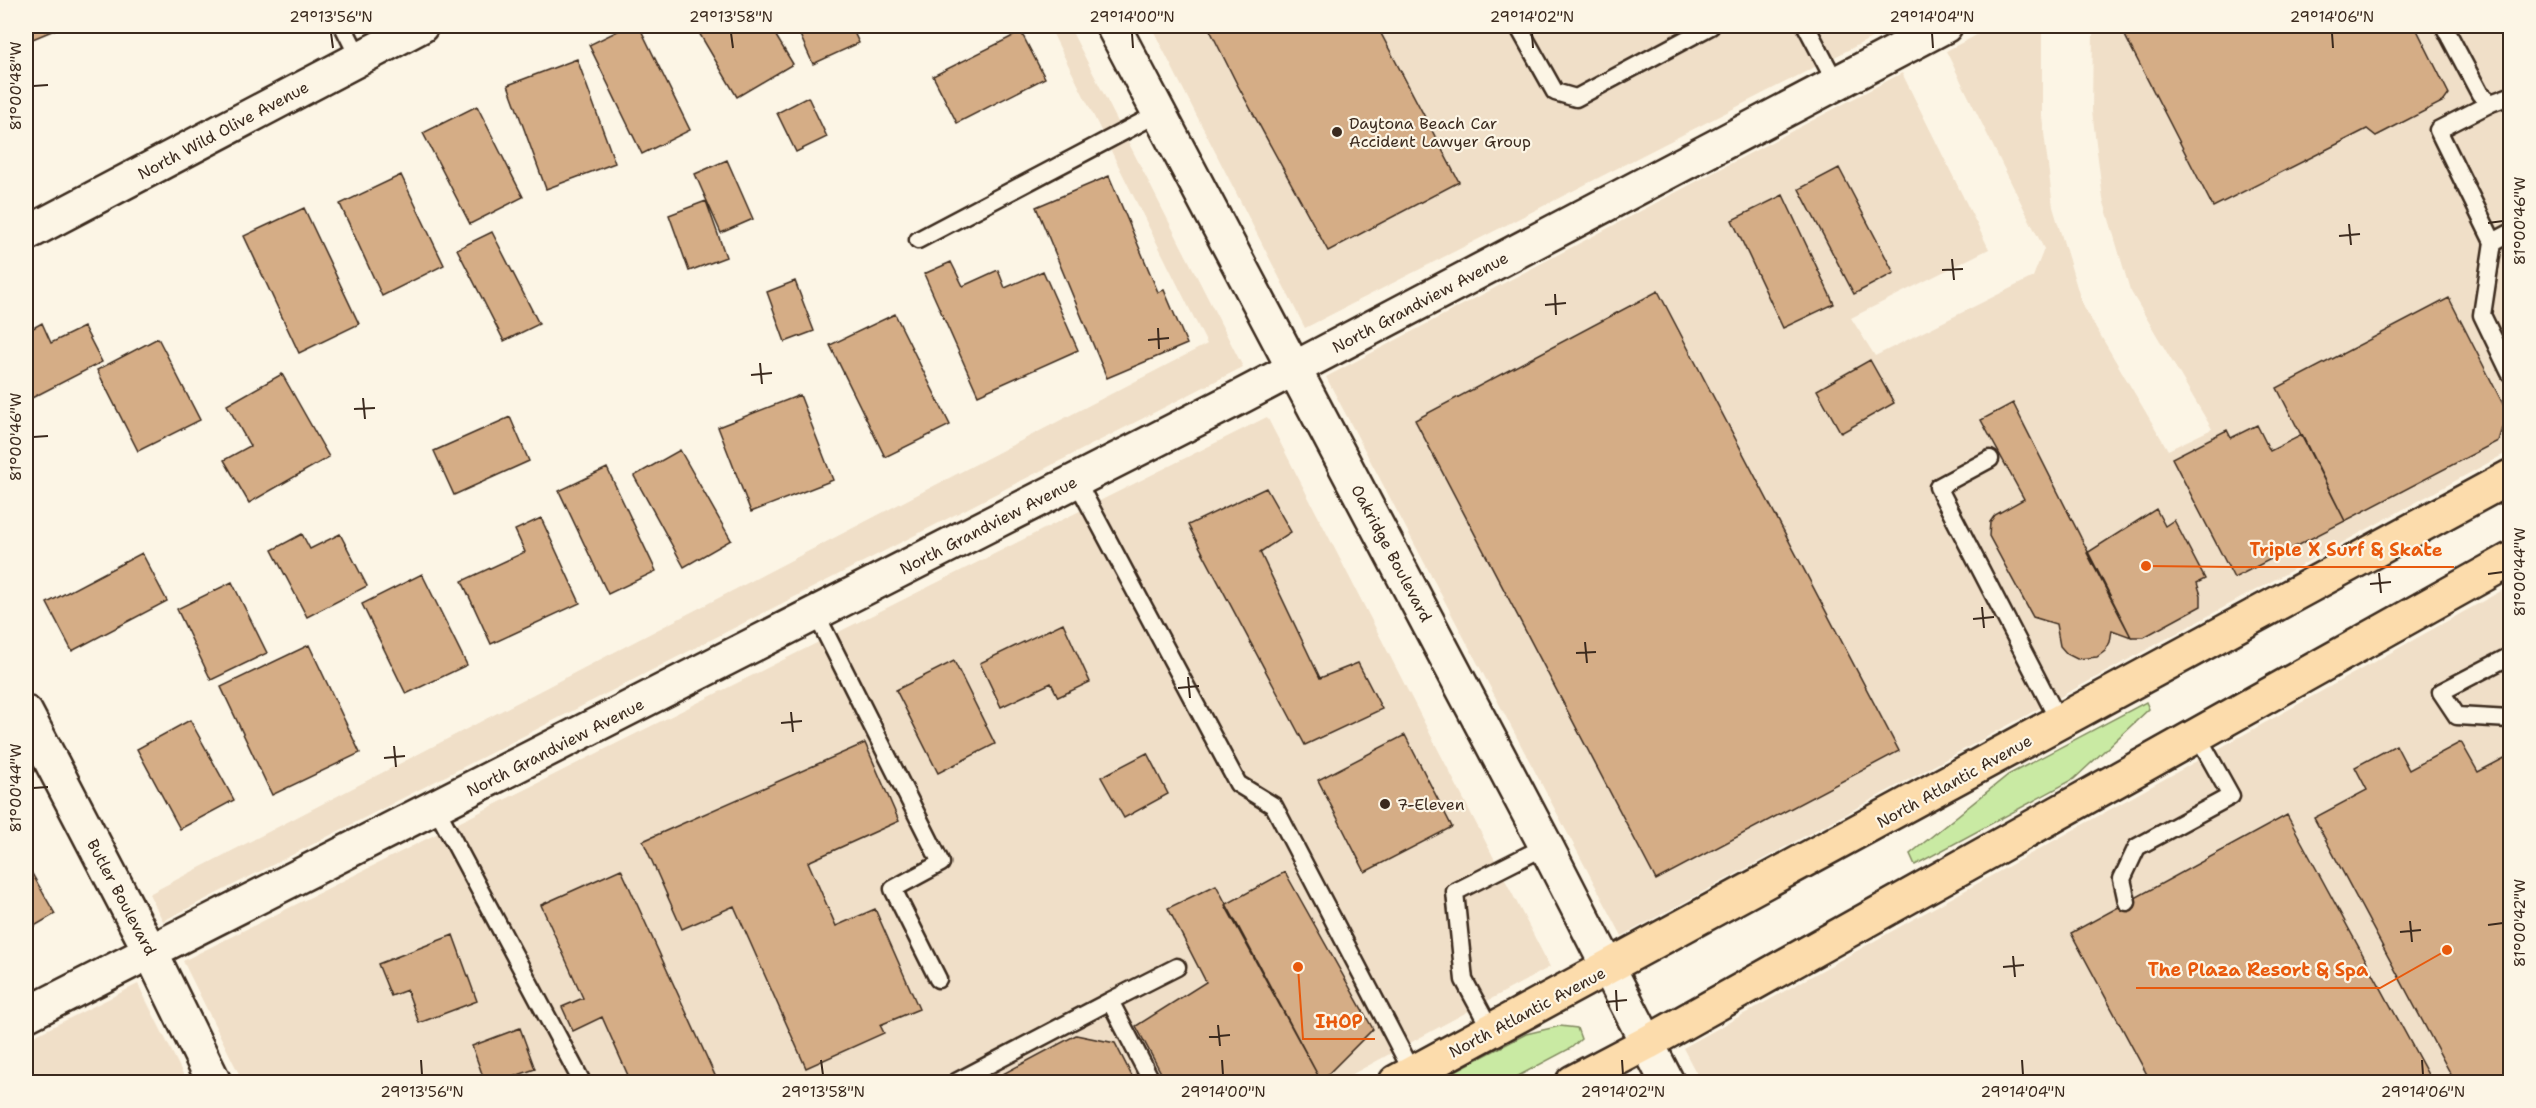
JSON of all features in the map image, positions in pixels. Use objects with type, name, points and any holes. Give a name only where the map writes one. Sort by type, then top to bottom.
[{"type":"main road","name":"North Atlantic Avenue","points":[[1405,1078],[2511,477]]},
{"type":"main road","points":[[1573,1083],[2511,560]]},
{"type":"street","name":"North Wild Olive Avenue","points":[[26,234],[421,26]]},
{"type":"street","name":"Oakridge Boulevard","points":[[1113,26],[1546,846],[1667,1083]]},
{"type":"street","name":"North Grandview Avenue","points":[[26,1015],[1294,369],[1945,26]]},
{"type":"street","name":"Butler Boulevard","points":[[26,713],[151,953],[214,1083]]},
{"type":"lane","points":[[343,26],[359,58]]},
{"type":"lane","points":[[1518,26],[1555,92],[1576,98],[1711,26]]},
{"type":"lane","points":[[1806,26],[1836,83]]},
{"type":"lane","points":[[2444,26],[2480,94],[2491,103]]},
{"type":"lane","points":[[2511,96],[2491,103],[2438,130],[2493,242],[2482,315],[2511,373]]},
{"type":"lane","points":[[918,240],[1159,112]]},
{"type":"lane","points":[[2493,242],[2511,233]]},
{"type":"lane","points":[[1990,459],[1938,487],[2060,723]]},
{"type":"lane","points":[[1076,480],[1238,784],[1274,806],[1405,1078]]},
{"type":"lane","points":[[816,614],[941,863],[893,889],[938,979]]},
{"type":"lane","points":[[2511,656],[2441,692],[2457,716],[2511,719]]},
{"type":"lane","points":[[2127,902],[2122,879],[2137,847],[2234,801],[2197,735]]},
{"type":"lane","points":[[436,808],[582,1083]]},
{"type":"lane","points":[[1492,1032],[1464,980],[1455,892],[1546,846]]},
{"type":"lane","points":[[956,1083],[1177,967]]},
{"type":"lane","points":[[1110,1001],[1152,1083]]},
{"type":"shaded area","points":[[1049,26],[1069,26],[1243,367],[163,921],[149,894],[1207,344]]},
{"type":"shaded area","points":[[1151,26],[1895,26],[1305,328]]},
{"type":"shaded area","points":[[1994,26],[2042,26],[2042,116],[2053,207],[2082,304],[2168,450],[2212,429],[2130,290],[2103,199],[2092,111],[2093,26],[2510,26],[2510,451],[1622,936],[1326,377],[1902,73],[1989,249],[1851,318],[1875,356],[2033,277],[2044,249],[1946,51]]},
{"type":"shaded area","points":[[1267,417],[1550,967],[1338,1082],[243,1082],[183,961]]},
{"type":"shaded area","points":[[2510,586],[2510,1082],[1701,1082],[1683,1048]]},
{"type":"shaded area","points":[[138,984],[187,1082],[26,1082],[26,1040]]},
{"type":"green space","points":[[2146,702],[2149,709],[2074,779],[1915,865],[1910,854],[2008,775]]},
{"type":"green space","points":[[1560,1026],[1577,1028],[1581,1039],[1571,1048],[1507,1082],[1434,1082],[1526,1034]]},
{"type":"building","points":[[26,26],[64,26],[28,41]]},
{"type":"building","points":[[628,26],[639,26],[690,130],[642,154],[589,45]]},
{"type":"building","points":[[695,26],[770,26],[793,64],[737,97]]},
{"type":"building","points":[[796,26],[851,26],[859,43],[813,64]]},
{"type":"building","points":[[1208,26],[1377,26],[1459,182],[1328,251]]},
{"type":"building","points":[[2120,26],[2415,26],[2449,94],[2444,101],[2376,136],[2367,129],[2213,207]]},
{"type":"building","points":[[1021,32],[1045,78],[957,123],[933,76]]},
{"type":"building","points":[[577,59],[615,163],[546,189],[508,85]]},
{"type":"building","points":[[808,97],[827,137],[796,152],[777,113]]},
{"type":"building","points":[[477,106],[523,197],[470,224],[423,133]]},
{"type":"building","points":[[727,160],[753,219],[721,233],[695,174]]},
{"type":"building","points":[[1839,168],[1894,273],[1854,294],[1799,189]]},
{"type":"building","points":[[401,175],[444,265],[382,296],[340,204]]},
{"type":"building","points":[[1109,176],[1158,292],[1164,290],[1187,344],[1107,378],[1036,207]]},
{"type":"building","points":[[1783,195],[1834,304],[1783,328],[1732,220]]},
{"type":"building","points":[[706,201],[726,257],[689,271],[669,215]]},
{"type":"building","points":[[304,208],[359,324],[299,353],[244,236]]},
{"type":"building","points":[[492,232],[539,324],[504,341],[457,249]]},
{"type":"building","points":[[951,262],[963,286],[998,270],[1005,288],[1043,271],[1078,350],[978,395],[924,274]]},
{"type":"building","points":[[795,281],[814,331],[785,342],[767,292]]},
{"type":"building","points":[[1658,291],[1899,751],[1656,880],[1415,420]]},
{"type":"building","points":[[2449,298],[2507,412],[2498,441],[2345,521],[2277,388]]},
{"type":"building","points":[[895,314],[950,425],[885,457],[830,345]]},
{"type":"building","points":[[42,323],[51,343],[84,327],[102,362],[26,401],[26,332]]},
{"type":"building","points":[[158,338],[200,420],[138,451],[97,370]]},
{"type":"building","points":[[1870,360],[1894,403],[1841,433],[1817,390]]},
{"type":"building","points":[[282,374],[329,457],[249,503],[224,460],[250,446],[227,405]]},
{"type":"building","points":[[800,395],[833,480],[751,512],[718,427]]},
{"type":"building","points":[[2013,403],[2131,637],[2112,630],[2110,642],[2105,651],[2097,657],[2077,659],[2067,654],[2060,646],[2056,624],[2033,617],[1989,536],[1990,522],[1995,515],[2024,499],[1981,420]]},
{"type":"building","points":[[510,417],[529,461],[454,495],[434,451]]},
{"type":"building","points":[[2257,425],[2270,451],[2302,435],[2345,521],[2234,578],[2172,458],[2227,430],[2231,438]]},
{"type":"building","points":[[680,450],[731,540],[684,567],[634,476]]},
{"type":"building","points":[[607,468],[656,571],[608,594],[559,491]]},
{"type":"building","points":[[1266,488],[1291,532],[1260,552],[1320,678],[1358,663],[1382,709],[1305,745],[1188,525]]},
{"type":"building","points":[[2156,509],[2165,526],[2174,520],[2205,579],[2197,583],[2201,595],[2201,606],[2144,637],[2131,637],[2087,553]]},
{"type":"building","points":[[541,518],[580,603],[491,644],[462,581],[525,552],[515,530]]},
{"type":"building","points":[[302,534],[310,549],[340,534],[367,586],[307,617],[272,550]]},
{"type":"building","points":[[142,553],[167,601],[72,651],[47,603]]},
{"type":"building","points":[[422,574],[467,665],[406,694],[362,604]]},
{"type":"building","points":[[232,582],[267,653],[211,680],[177,609]]},
{"type":"building","points":[[1063,623],[1090,682],[1058,697],[1051,683],[1001,707],[980,663]]},
{"type":"building","points":[[309,645],[360,753],[272,795],[221,687]]},
{"type":"building","points":[[954,661],[995,744],[938,773],[896,690]]},
{"type":"building","points":[[190,720],[234,800],[180,829],[137,749]]},
{"type":"building","name":"7-Eleven","points":[[1405,735],[1452,827],[1365,872],[1318,780]]},
{"type":"building","points":[[2461,742],[2478,772],[2510,755],[2510,1081],[2508,1082],[2455,1082],[2314,818],[2367,790],[2355,767],[2396,745],[2409,770]]},
{"type":"building","points":[[865,743],[899,821],[808,862],[836,926],[875,909],[919,1009],[880,1025],[884,1033],[806,1068],[734,906],[682,929],[643,841]]},
{"type":"building","points":[[1147,753],[1168,794],[1124,818],[1101,777]]},
{"type":"building","points":[[2287,815],[2432,1082],[2151,1082],[2071,933]]},
{"type":"building","points":[[26,863],[55,914],[26,931]]},
{"type":"building","points":[[621,869],[718,1082],[631,1082],[602,1017],[573,1031],[562,1007],[583,998],[541,905]]},
{"type":"building","points":[[1285,872],[1373,1029],[1321,1081],[1225,905]]},
{"type":"building","points":[[1216,885],[1321,1081],[1166,1082],[1136,1026],[1206,982],[1168,908]]},
{"type":"building","points":[[453,935],[477,1001],[419,1023],[407,990],[391,996],[378,964]]},
{"type":"building","points":[[520,1028],[535,1069],[498,1082],[485,1082],[472,1046]]},
{"type":"building","points":[[1076,1035],[1115,1043],[1135,1082],[988,1082]]},
{"type":"place","name":"Daytona Beach Car Accident Lawyer Group","points":[[1337,132]]},
{"type":"place","name":"Triple X Surf & Skate","points":[[2146,566]]},
{"type":"place","name":"7-Eleven","points":[[1385,804]]},
{"type":"place","name":"The Plaza Resort & Spa","points":[[2447,950]]},
{"type":"place","name":"IHOP","points":[[1298,967]]}]
